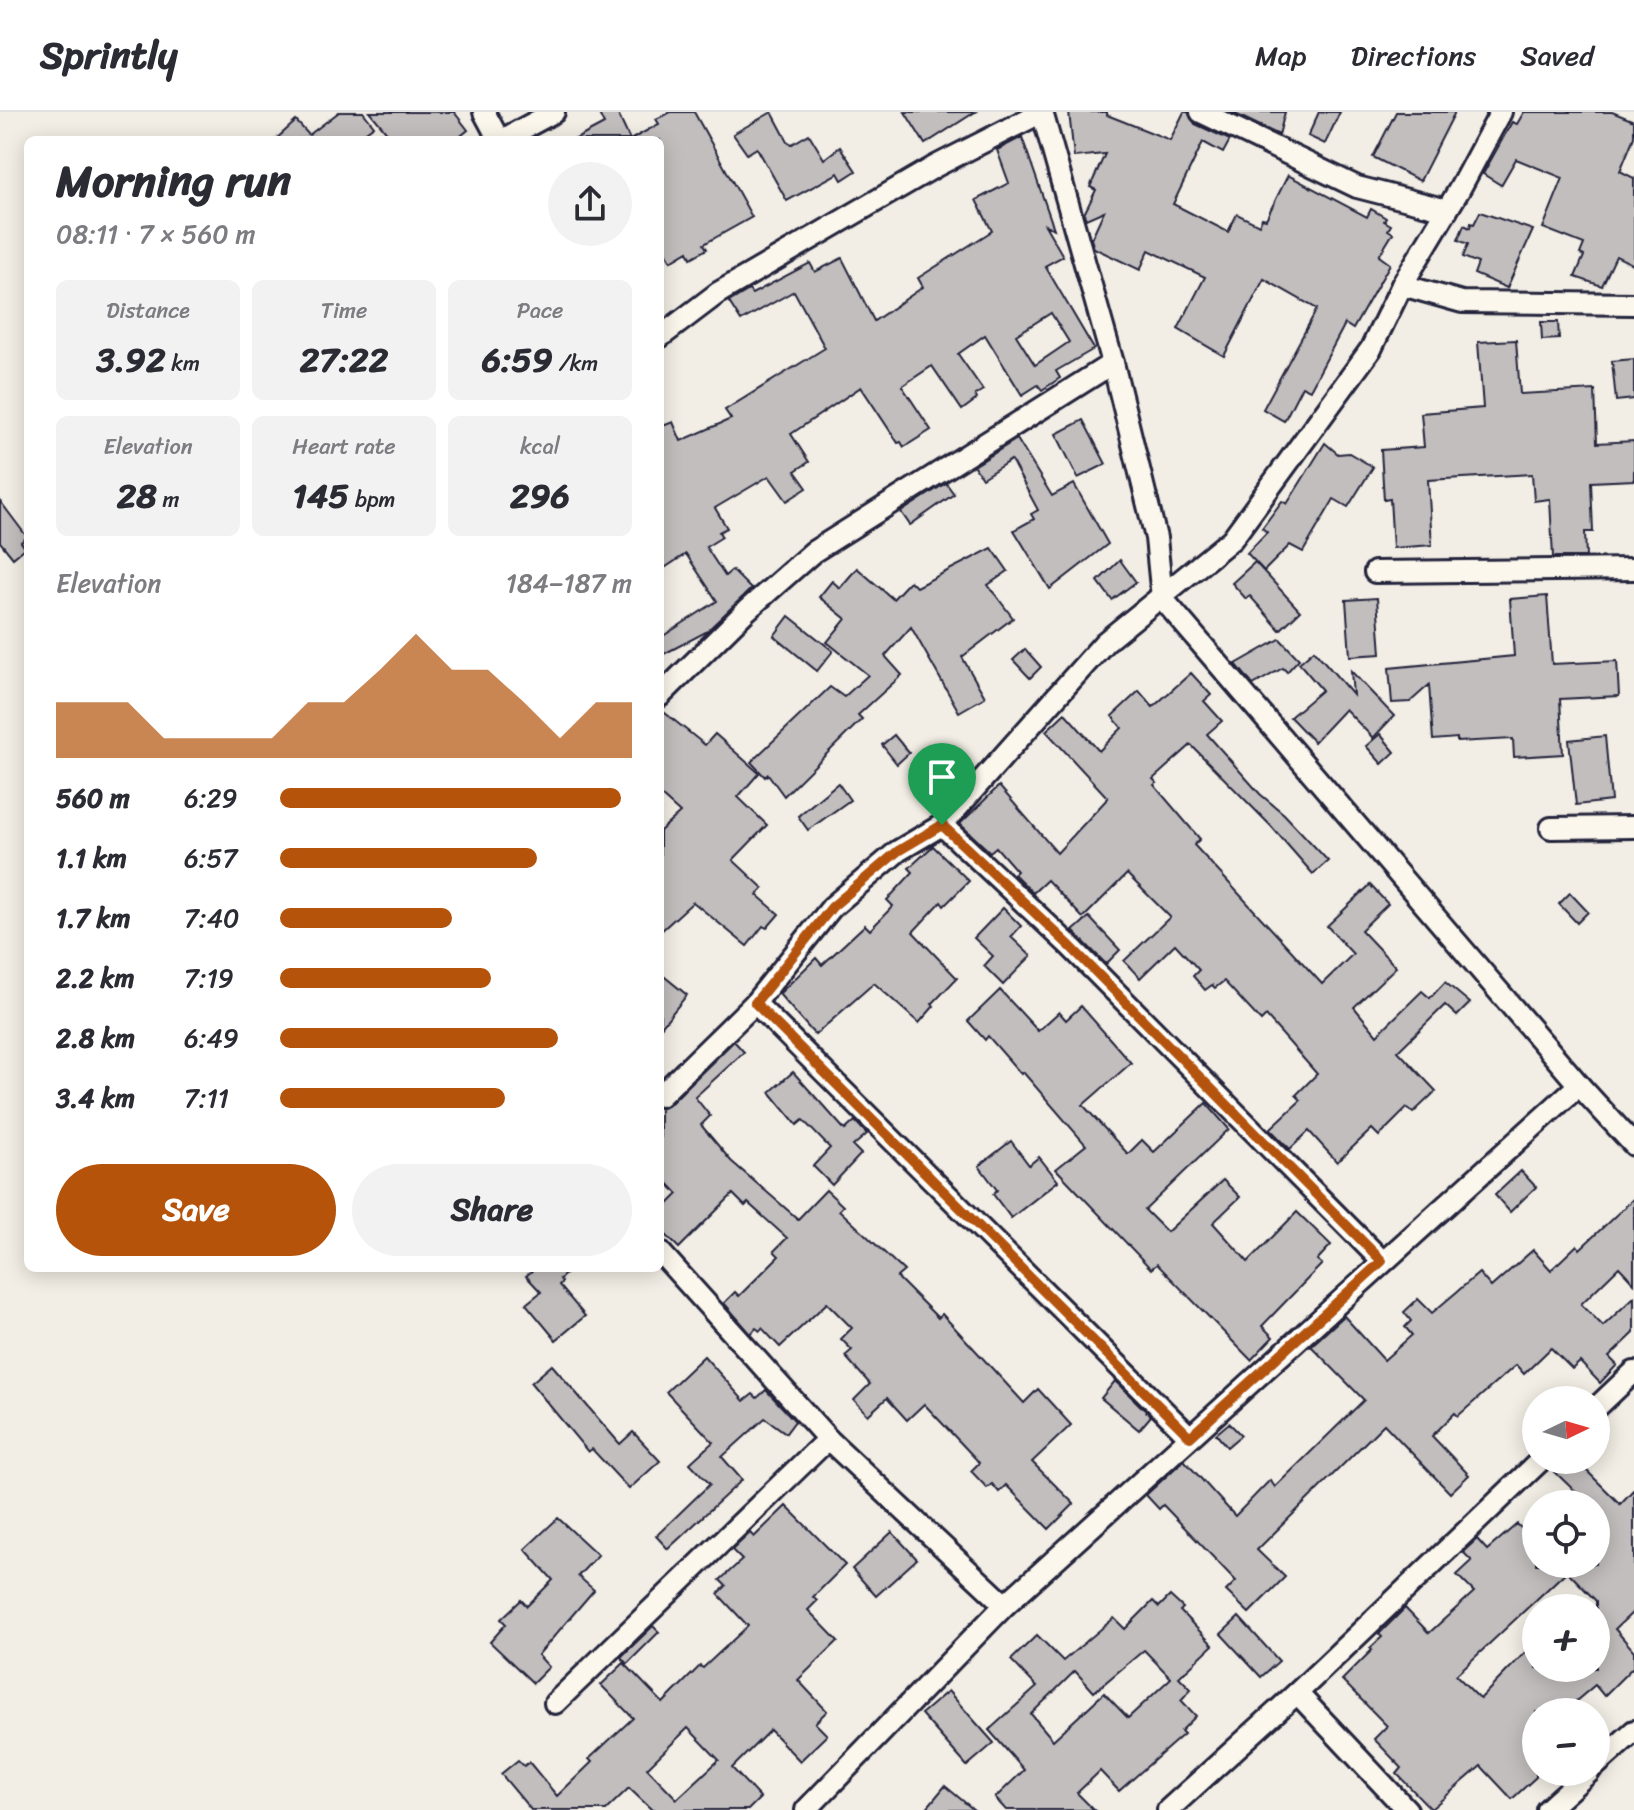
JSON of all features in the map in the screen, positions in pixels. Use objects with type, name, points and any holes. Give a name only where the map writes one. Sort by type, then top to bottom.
[{"type":"street","points":[[484,112],[499,136]]},
{"type":"street","points":[[509,136],[554,112]]},
{"type":"street","points":[[664,334],[718,293],[936,166],[1042,112],[1113,363],[1156,538],[1162,598],[1579,1085],[1634,1145]]},
{"type":"street","points":[[1201,112],[1357,187],[1447,210]]},
{"type":"street","points":[[664,1092],[755,1003],[832,907],[898,851],[942,825],[1105,642],[1232,539],[1371,349],[1402,285],[1501,112]]},
{"type":"street","points":[[1402,285],[1462,302],[1634,304]]},
{"type":"street","points":[[664,692],[747,610],[813,552],[1113,363]]},
{"type":"street","points":[[1375,572],[1634,569]]},
{"type":"street","points":[[942,825],[1070,946],[1382,1261]]},
{"type":"street","points":[[1551,828],[1634,827]]},
{"type":"street","points":[[755,1003],[1190,1437]]},
{"type":"street","points":[[806,1810],[1005,1605],[1579,1085]]},
{"type":"street","points":[[664,1256],[828,1439],[1005,1605]]},
{"type":"street","points":[[1610,1395],[1634,1372]]},
{"type":"street","points":[[555,1703],[828,1439]]},
{"type":"street","points":[[1168,1810],[1297,1693],[1526,1474]]},
{"type":"street","points":[[1297,1693],[1407,1810]]},
{"type":"street","points":[[1610,1752],[1634,1731]]},
{"type":"street","points":[[1547,1810],[1574,1786]]},
{"type":"building","points":[[339,112],[363,112],[374,126],[360,136],[279,136],[296,121],[309,135]]},
{"type":"building","points":[[370,112],[454,112],[468,130],[461,136],[390,136]]},
{"type":"building","points":[[598,112],[617,112],[628,136],[582,136],[604,124]]},
{"type":"building","points":[[671,112],[694,112],[752,217],[704,244],[707,249],[691,258],[688,251],[671,261],[664,248],[664,136],[637,136],[659,124],[656,119]]},
{"type":"building","points":[[772,112],[788,142],[792,144],[809,134],[824,159],[840,147],[856,171],[842,180],[838,173],[787,201],[757,148],[747,154],[733,134]]},
{"type":"building","points":[[905,112],[975,112],[925,144]]},
{"type":"building","points":[[1069,112],[1107,112],[1107,115],[1170,140],[1184,112],[1188,112],[1195,124],[1230,140],[1223,153],[1203,142],[1173,204],[1228,232],[1237,214],[1259,225],[1262,218],[1266,219],[1288,175],[1367,217],[1371,209],[1391,225],[1388,230],[1393,233],[1379,256],[1390,264],[1353,329],[1345,324],[1310,390],[1302,386],[1284,421],[1263,409],[1317,309],[1264,279],[1224,356],[1178,329],[1205,277],[1149,250],[1140,270],[1094,248],[1091,239],[1104,211],[1086,219],[1084,214],[1096,190],[1090,187],[1105,154],[1074,157]]},
{"type":"building","points":[[1231,112],[1285,112],[1279,135]]},
{"type":"building","points":[[1319,112],[1340,112],[1325,144],[1308,136]]},
{"type":"building","points":[[1396,112],[1455,112],[1420,181],[1373,157]]},
{"type":"building","points":[[1524,112],[1612,112],[1634,121],[1634,137],[1620,171],[1634,178],[1634,265],[1616,256],[1602,286],[1575,277],[1584,256],[1580,254],[1584,244],[1543,228],[1563,178],[1516,159],[1501,185],[1483,174],[1512,122],[1517,124]]},
{"type":"building","points":[[1022,137],[1054,229],[1045,225],[1063,256],[1045,266],[1094,349],[1056,371],[1060,378],[1042,390],[1038,385],[1022,395],[985,335],[958,354],[983,390],[962,410],[932,366],[902,386],[931,430],[904,447],[901,442],[898,443],[861,387],[791,434],[809,462],[795,471],[807,488],[787,501],[769,476],[715,508],[727,528],[719,532],[722,537],[706,547],[725,576],[732,570],[751,589],[706,632],[664,654],[664,635],[717,601],[686,554],[664,568],[664,425],[673,422],[681,441],[731,419],[725,410],[825,348],[794,291],[741,321],[729,302],[749,290],[752,294],[810,263],[815,272],[842,258],[874,321],[923,287],[918,278],[992,231],[976,200],[1009,183],[997,150]],"holes":[[[1051,313],[1069,342],[1035,365],[1016,335]]]},
{"type":"building","points":[[1480,212],[1533,230],[1507,288],[1474,274],[1478,263],[1463,257],[1468,244],[1458,240],[1464,225],[1470,228]]},
{"type":"building","points":[[1541,322],[1558,322],[1559,339],[1542,340]]},
{"type":"building","points":[[1516,340],[1520,394],[1595,390],[1597,443],[1634,441],[1634,480],[1591,482],[1593,532],[1585,532],[1586,557],[1553,557],[1550,499],[1534,501],[1532,474],[1428,480],[1432,545],[1393,548],[1390,499],[1384,500],[1381,450],[1424,447],[1421,413],[1483,408],[1478,342]]},
{"type":"building","points":[[1634,359],[1634,399],[1616,401],[1612,361]]},
{"type":"building","points":[[1083,420],[1106,464],[1078,478],[1056,434]]},
{"type":"building","points":[[1017,439],[1052,496],[1074,484],[1108,544],[1050,589],[1014,530],[1034,519],[1031,514],[1038,510],[1011,460],[982,478],[974,466]]},
{"type":"building","points":[[1325,443],[1338,454],[1349,453],[1373,467],[1348,507],[1334,499],[1303,552],[1290,545],[1264,571],[1247,553],[1267,532],[1262,528],[1282,501],[1287,504]]},
{"type":"building","points":[[946,483],[954,494],[910,525],[901,512]]},
{"type":"building","points":[[0,501],[24,533],[21,542],[24,549],[13,558],[0,542]]},
{"type":"building","points":[[992,548],[1008,571],[988,585],[1013,618],[962,657],[985,697],[959,712],[911,627],[885,656],[902,675],[858,715],[862,719],[784,796],[768,774],[765,777],[751,762],[830,687],[844,697],[868,675],[827,642],[846,619],[819,597],[832,581],[840,588],[857,568],[893,599],[910,581],[916,587]]},
{"type":"building","points":[[1120,560],[1136,582],[1112,600],[1098,581]]},
{"type":"building","points":[[1255,562],[1300,611],[1280,630],[1250,596],[1246,599],[1232,583]]},
{"type":"building","points":[[1547,596],[1552,664],[1617,661],[1619,696],[1560,699],[1563,754],[1514,757],[1513,739],[1433,740],[1429,685],[1410,702],[1392,703],[1389,668],[1514,656],[1510,599]]},
{"type":"building","points":[[1377,598],[1381,654],[1350,656],[1346,600]]},
{"type":"building","points":[[789,616],[833,651],[817,671],[774,636]]},
{"type":"building","points":[[1280,639],[1299,659],[1287,672],[1283,668],[1253,685],[1236,664]]},
{"type":"building","points":[[1025,649],[1041,667],[1030,678],[1013,660]]},
{"type":"building","points":[[1314,650],[1353,695],[1351,671],[1394,716],[1373,738],[1345,709],[1314,742],[1290,717],[1322,690],[1299,663]]},
{"type":"building","points":[[1191,673],[1211,695],[1204,701],[1222,721],[1207,734],[1260,794],[1284,814],[1328,861],[1313,874],[1271,826],[1191,745],[1153,779],[1157,783],[1154,785],[1200,839],[1194,845],[1322,984],[1353,954],[1327,926],[1370,885],[1388,904],[1361,930],[1396,967],[1354,1007],[1377,1035],[1422,991],[1430,998],[1445,982],[1470,1003],[1457,1016],[1445,1005],[1398,1051],[1436,1091],[1413,1113],[1407,1108],[1379,1136],[1372,1129],[1337,1162],[1309,1131],[1290,1149],[1270,1129],[1301,1100],[1296,1095],[1317,1074],[1266,1016],[1261,1021],[1224,981],[1215,988],[1212,985],[1205,990],[1193,976],[1199,970],[1175,944],[1140,978],[1124,961],[1170,917],[1127,874],[1083,918],[1047,880],[1033,893],[1014,874],[1017,871],[996,847],[990,852],[960,824],[999,786],[1057,853],[1108,798],[1046,731],[1065,713],[1099,751],[1122,728],[1112,716],[1139,691],[1153,707]]},
{"type":"building","points":[[664,712],[705,745],[715,734],[759,773],[738,797],[767,825],[733,860],[763,888],[757,895],[779,914],[767,928],[763,926],[747,946],[693,902],[664,928],[664,827],[680,813],[664,799]]},
{"type":"building","points":[[1380,734],[1395,752],[1382,764],[1366,746]]},
{"type":"building","points":[[894,735],[909,753],[897,764],[882,745]]},
{"type":"building","points":[[1605,736],[1611,801],[1576,805],[1569,740]]},
{"type":"building","points":[[838,783],[850,800],[808,830],[798,816]]},
{"type":"building","points":[[933,846],[969,881],[944,906],[941,902],[913,932],[957,978],[919,1023],[874,983],[815,1035],[779,994],[816,958],[822,965],[865,925],[870,930],[893,906],[887,900],[913,872],[909,868]]},
{"type":"building","points":[[1570,893],[1588,912],[1577,923],[1559,904]]},
{"type":"building","points":[[1003,908],[1021,926],[1011,937],[1031,956],[1003,985],[984,966],[993,956],[974,938]]},
{"type":"building","points":[[1089,917],[1120,950],[1106,964],[1073,931]]},
{"type":"building","points":[[664,976],[687,995],[664,1023]]},
{"type":"building","points":[[1000,990],[1038,1031],[1059,1012],[1066,1020],[1081,1006],[1131,1063],[1083,1105],[1128,1154],[1142,1140],[1154,1152],[1206,1103],[1229,1129],[1145,1210],[1167,1232],[1223,1180],[1240,1197],[1213,1223],[1248,1262],[1297,1212],[1331,1245],[1317,1260],[1322,1264],[1262,1326],[1273,1337],[1251,1360],[1157,1264],[1151,1269],[1056,1169],[1086,1145],[1023,1072],[1021,1074],[988,1036],[985,1040],[968,1021]]},
{"type":"building","points":[[734,1041],[744,1052],[695,1097],[710,1116],[701,1125],[731,1161],[798,1219],[826,1190],[843,1206],[839,1210],[904,1271],[897,1277],[938,1318],[942,1314],[1024,1403],[1038,1389],[1071,1425],[1032,1462],[1074,1504],[1049,1529],[1006,1485],[999,1492],[992,1484],[987,1488],[971,1471],[979,1463],[924,1404],[907,1420],[887,1398],[868,1415],[854,1400],[870,1384],[845,1356],[852,1350],[841,1339],[852,1328],[827,1303],[780,1347],[762,1328],[760,1331],[756,1328],[751,1334],[724,1303],[735,1292],[739,1296],[779,1256],[774,1251],[787,1238],[748,1203],[745,1206],[733,1194],[679,1248],[664,1233],[664,1208],[678,1194],[664,1179],[664,1107]]},
{"type":"building","points":[[793,1072],[845,1130],[855,1121],[867,1134],[853,1146],[861,1154],[832,1185],[813,1166],[830,1148],[803,1120],[797,1125],[770,1092]]},
{"type":"building","points":[[1011,1141],[1029,1165],[1039,1157],[1058,1181],[1011,1218],[993,1194],[997,1190],[979,1166]]},
{"type":"building","points":[[1521,1171],[1536,1187],[1510,1212],[1495,1195]]},
{"type":"building","points":[[1634,1198],[1634,1283],[1619,1267],[1581,1304],[1603,1326],[1634,1297],[1634,1333],[1609,1357],[1617,1365],[1600,1383],[1580,1362],[1572,1369],[1551,1348],[1524,1374],[1516,1365],[1458,1416],[1455,1413],[1432,1436],[1469,1475],[1450,1493],[1384,1424],[1257,1550],[1285,1577],[1249,1613],[1226,1591],[1236,1581],[1163,1505],[1159,1509],[1146,1495],[1184,1460],[1235,1516],[1270,1480],[1275,1487],[1364,1400],[1311,1346],[1344,1316],[1384,1360],[1412,1335],[1405,1327],[1411,1321],[1404,1312],[1418,1299],[1432,1313],[1479,1273],[1491,1287],[1533,1250],[1551,1270],[1577,1245],[1580,1249]]},
{"type":"building","points":[[530,1272],[568,1272],[560,1279],[562,1282],[559,1285],[585,1316],[556,1340],[526,1304],[541,1292],[526,1276]]},
{"type":"building","points":[[704,1356],[744,1401],[753,1394],[757,1398],[766,1390],[795,1421],[786,1433],[765,1418],[722,1457],[742,1480],[668,1549],[656,1536],[710,1484],[690,1463],[713,1442],[666,1392]]},
{"type":"building","points":[[552,1365],[620,1444],[633,1432],[660,1461],[629,1489],[592,1449],[588,1452],[531,1383]]},
{"type":"building","points":[[1115,1381],[1151,1416],[1139,1430],[1101,1398]]},
{"type":"building","points":[[1229,1423],[1241,1435],[1227,1447],[1216,1434]]},
{"type":"building","points":[[1557,1474],[1590,1474],[1606,1490],[1574,1490]]},
{"type":"building","points":[[1634,1489],[1634,1611],[1615,1629],[1634,1651],[1634,1666],[1604,1696],[1595,1685],[1580,1698],[1522,1698],[1522,1786],[1526,1786],[1512,1799],[1481,1766],[1431,1809],[1397,1774],[1402,1768],[1374,1739],[1387,1726],[1342,1680],[1372,1650],[1370,1648],[1382,1637],[1379,1634],[1405,1608],[1429,1633],[1474,1592],[1457,1575],[1472,1561],[1463,1552],[1477,1539],[1487,1550],[1517,1524],[1522,1529],[1522,1578],[1560,1578],[1542,1594],[1522,1594],[1522,1613],[1456,1675],[1480,1699],[1522,1656],[1522,1682],[1610,1682],[1610,1594],[1589,1594],[1574,1578],[1610,1578],[1610,1494],[1620,1504]]},
{"type":"building","points":[[786,1506],[845,1565],[813,1597],[817,1601],[808,1610],[838,1641],[798,1680],[827,1711],[815,1723],[827,1735],[800,1761],[770,1730],[732,1768],[760,1798],[748,1810],[652,1810],[629,1788],[606,1810],[531,1810],[501,1774],[518,1760],[524,1766],[529,1762],[557,1796],[592,1762],[589,1759],[633,1718],[601,1685],[624,1663],[663,1703],[700,1666],[703,1668],[748,1626],[718,1594],[726,1586],[720,1580],[742,1560],[732,1550],[750,1533],[754,1537]],"holes":[[[688,1728],[719,1760],[677,1799],[647,1768]]]},
{"type":"building","points":[[558,1518],[598,1555],[578,1576],[594,1590],[538,1655],[549,1667],[533,1683],[490,1642],[506,1624],[501,1619],[521,1600],[527,1606],[553,1580],[525,1549]]},
{"type":"building","points":[[892,1532],[917,1559],[876,1596],[852,1569]]},
{"type":"building","points":[[1170,1596],[1213,1645],[1179,1677],[1191,1689],[1181,1700],[1196,1716],[1181,1731],[1184,1734],[1119,1791],[1100,1771],[1077,1793],[1094,1810],[1006,1810],[995,1798],[1024,1770],[989,1730],[1037,1687],[1011,1660],[1037,1635],[1063,1661],[1114,1618],[1125,1629],[1153,1601],[1159,1607]],"holes":[[[1144,1650],[1171,1678],[1128,1718],[1104,1693],[1053,1740],[1031,1714],[1075,1671],[1094,1692]]]},
{"type":"building","points":[[1239,1617],[1279,1661],[1261,1677],[1221,1634]]},
{"type":"building","points":[[653,1626],[659,1632],[627,1664],[621,1657]]},
{"type":"building","points":[[948,1691],[994,1743],[967,1766],[921,1714]]},
{"type":"building","points":[[945,1786],[974,1810],[925,1810]]},
{"type":"route","points":[[942,825],[1070,946],[1382,1261],[1190,1437],[755,1003],[832,907],[898,851],[942,825]]}]
